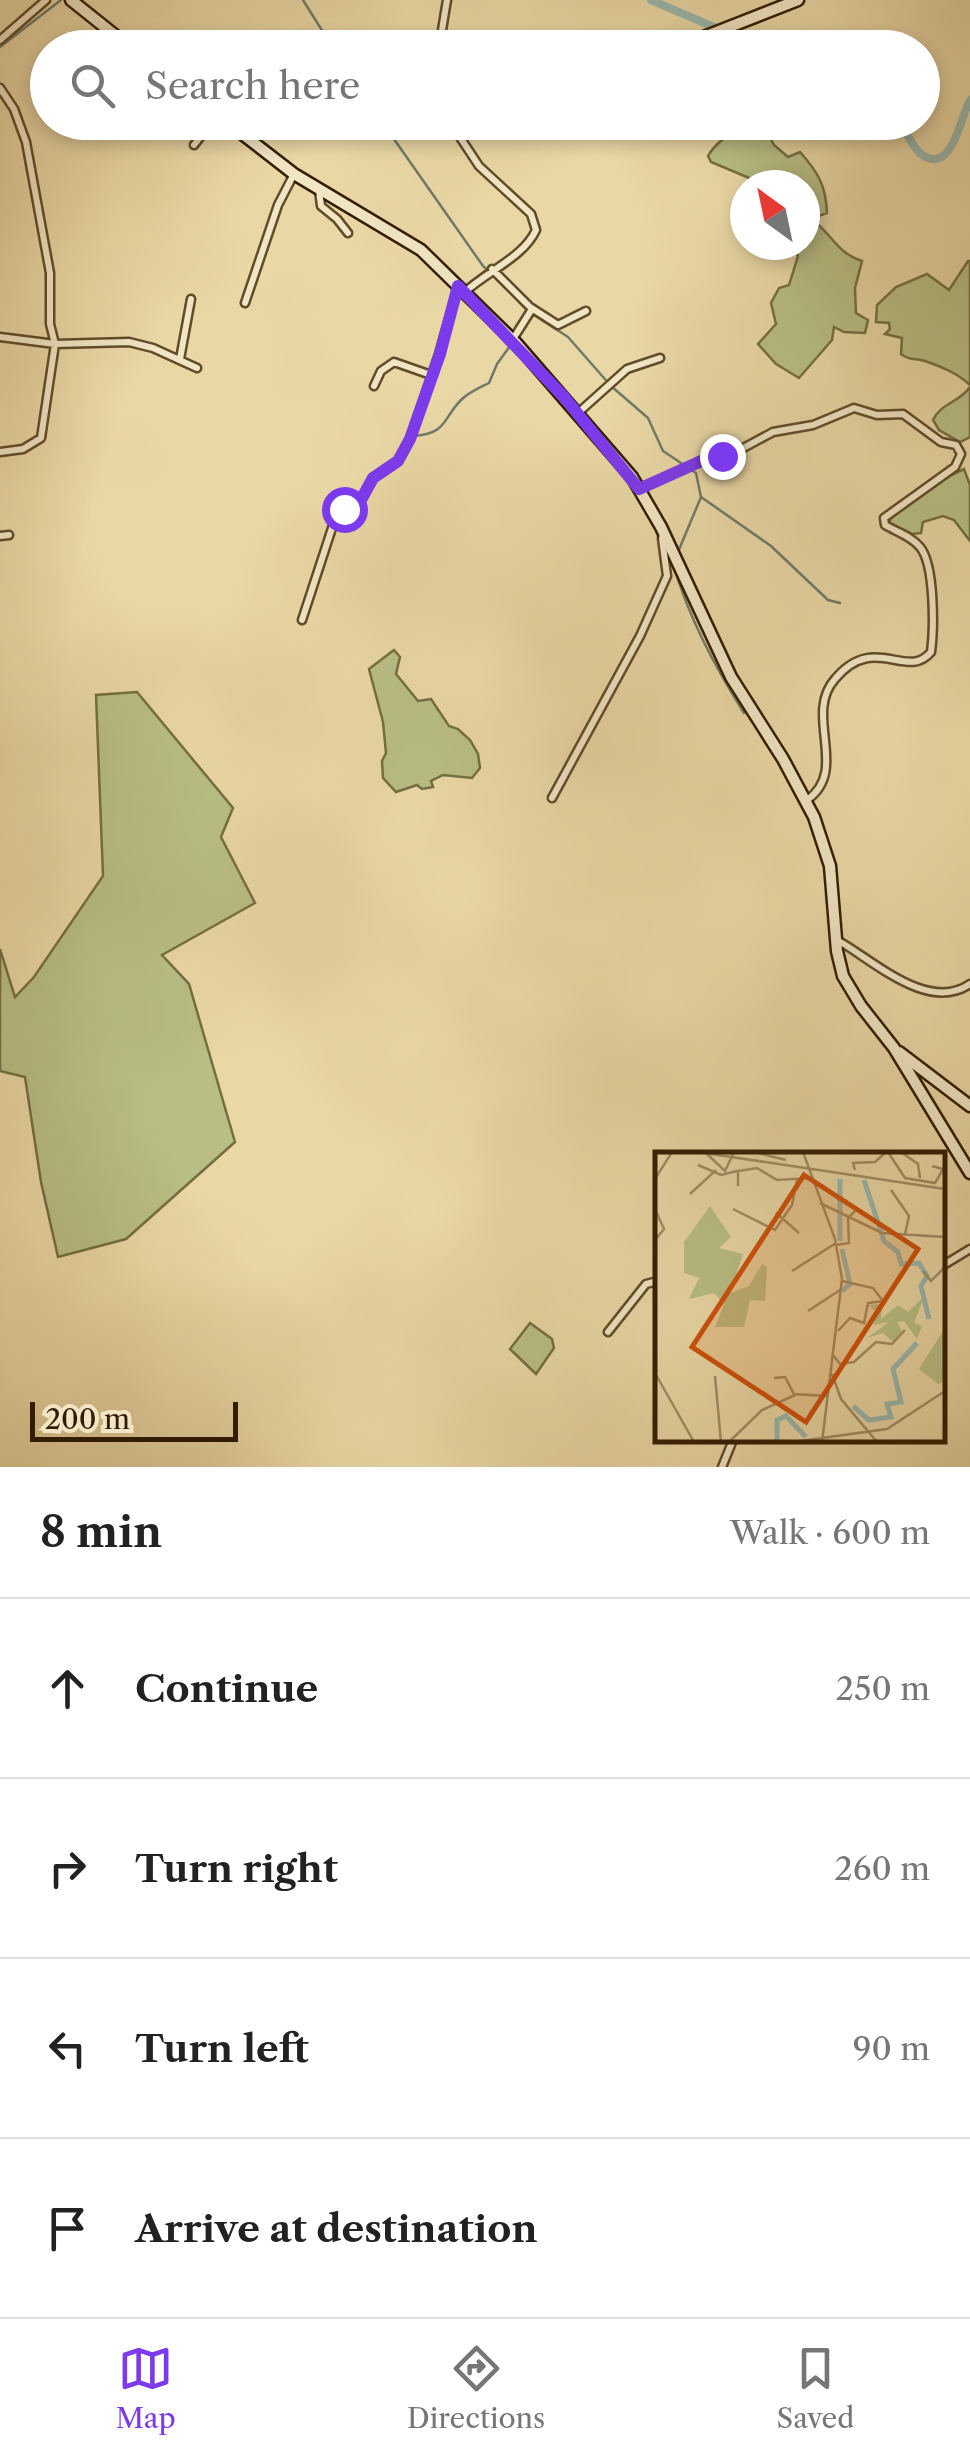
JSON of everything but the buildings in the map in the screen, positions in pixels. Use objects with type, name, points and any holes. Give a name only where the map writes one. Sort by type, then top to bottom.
[{"type":"main road","points":[[71,0],[108,30]]},
{"type":"main road","points":[[723,30],[798,0]]},
{"type":"main road","points":[[250,140],[294,174],[421,250],[514,341],[639,489],[731,677],[806,800],[823,838],[843,976],[894,1048],[970,1172]]},
{"type":"main road","points":[[894,1048],[970,1106]]},
{"type":"street","points":[[0,40],[46,0]]},
{"type":"street","points":[[442,30],[447,0]]},
{"type":"street","points":[[0,88],[14,109],[28,156],[47,254],[50,324],[55,344],[42,438],[23,449],[0,452]]},
{"type":"street","points":[[194,145],[198,140]]},
{"type":"street","points":[[302,620],[336,519],[362,498],[373,478],[398,461],[462,290],[533,237],[532,214],[479,166],[462,140]]},
{"type":"street","points":[[245,303],[278,204],[294,174]]},
{"type":"street","points":[[319,189],[320,206],[338,218],[348,233]]},
{"type":"street","points":[[488,271],[532,309],[558,325],[586,311]]},
{"type":"street","points":[[180,358],[191,299]]},
{"type":"street","points":[[514,341],[532,309]]},
{"type":"street","points":[[0,337],[55,344],[129,342],[180,358],[197,368]]},
{"type":"street","points":[[578,413],[627,369],[660,358]]},
{"type":"street","points":[[374,386],[380,371],[394,362],[431,375]]},
{"type":"street","points":[[639,489],[708,458],[734,453],[773,432],[824,422],[854,408],[876,415],[903,414],[941,442],[956,444],[959,449],[961,454],[955,466],[887,514],[884,522],[918,544],[928,560],[932,580],[932,652],[925,659],[912,662],[866,656],[835,678],[824,712],[828,768],[816,794],[806,800]]},
{"type":"street","points":[[552,798],[640,636],[667,576],[660,527]]},
{"type":"street","points":[[837,940],[914,986],[948,993],[970,984]]},
{"type":"street","points":[[945,1264],[970,1248]]},
{"type":"street","points":[[608,1332],[646,1284],[655,1282]]},
{"type":"street","points":[[722,1467],[732,1442]]},
{"type":"green space","points":[[723,140],[771,140],[788,157],[800,152],[814,170],[730,170],[711,162],[708,156]]},
{"type":"green space","points":[[820,181],[825,195],[827,213],[820,216]]},
{"type":"green space","points":[[820,227],[846,253],[862,261],[855,288],[856,313],[868,320],[865,333],[844,332],[834,327],[832,340],[799,378],[776,364],[758,344],[776,324],[771,303],[779,288],[789,285],[797,260],[820,260]]},
{"type":"green space","points":[[968,261],[970,385],[943,368],[901,354],[902,338],[885,334],[889,323],[876,322],[877,305],[896,287],[927,274],[949,290]]},
{"type":"green space","points":[[970,387],[970,437],[960,442],[939,430],[933,420]]},
{"type":"green space","points":[[964,469],[970,485],[970,541],[954,520],[943,516],[923,522],[921,533],[912,534],[890,524],[890,519],[937,482]]},
{"type":"green space","points":[[394,650],[400,657],[396,674],[418,701],[431,699],[449,726],[470,740],[480,768],[472,778],[443,775],[431,781],[433,787],[422,789],[417,785],[396,792],[383,778],[383,722],[369,669]]},
{"type":"green space","points":[[137,692],[233,808],[221,837],[255,903],[162,955],[189,984],[235,1142],[126,1239],[58,1257],[41,1182],[25,1077],[0,1071],[0,949],[15,997],[34,977],[103,876],[96,695]]},
{"type":"green space","points":[[530,1323],[552,1339],[554,1348],[536,1374],[510,1349]]},
{"type":"waterway","points":[[0,47],[61,0]]},
{"type":"waterway","points":[[303,0],[322,30]]},
{"type":"waterway","points":[[651,0],[717,30]]},
{"type":"waterway","points":[[911,140],[924,156],[942,157],[954,140],[970,100]]},
{"type":"waterway","points":[[395,140],[483,266],[507,288]]},
{"type":"waterway","points":[[472,282],[485,271]]},
{"type":"waterway","points":[[447,335],[460,295]]},
{"type":"waterway","points":[[534,315],[568,337],[611,386],[648,418],[663,451],[696,473],[701,497],[678,552]]},
{"type":"waterway","points":[[412,436],[438,429],[464,397],[489,383],[510,346]]},
{"type":"waterway","points":[[374,473],[396,458],[406,440]]},
{"type":"waterway","points":[[701,497],[771,546],[828,600],[840,603]]},
{"type":"waterway","points":[[673,564],[703,641],[744,713]]},
{"type":"route","points":[[344,509],[362,498],[373,478],[398,461],[410,439],[440,354],[458,286],[516,343],[639,489],[708,458],[722,456]]}]
